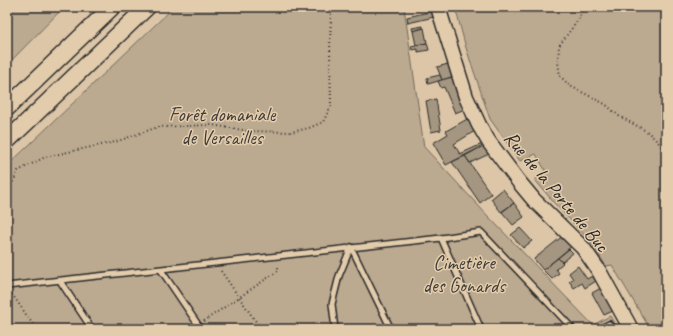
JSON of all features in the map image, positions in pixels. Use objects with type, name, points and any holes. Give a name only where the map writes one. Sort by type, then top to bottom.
[{"type":"highway","points":[[81,36],[94,7]]},
{"type":"highway","points":[[7,108],[112,7]]},
{"type":"highway","points":[[7,141],[147,7]]},
{"type":"main road","name":"Rue de la Porte de Buc","points":[[438,7],[466,96],[478,125],[489,142],[534,200],[582,248],[599,271],[631,329]]},
{"type":"lane","points":[[7,286],[161,270],[351,247],[441,238],[481,232],[573,329]]},
{"type":"lane","points":[[441,238],[481,329]]},
{"type":"lane","points":[[335,329],[332,304],[339,276],[351,247]]},
{"type":"lane","points":[[351,247],[391,329]]},
{"type":"lane","points":[[161,270],[200,327]]},
{"type":"lane","points":[[60,281],[92,329]]},
{"type":"lane","points":[[600,329],[609,324]]},
{"type":"path","points":[[7,17],[14,7]]},
{"type":"path","points":[[7,197],[18,171],[45,157],[115,142],[158,127],[212,126],[291,132],[309,128],[323,122],[332,106],[330,52],[331,7]]},
{"type":"path","points":[[583,7],[580,17],[559,46],[558,62],[560,76],[570,86],[605,104],[619,116],[648,132],[666,153]]},
{"type":"path","points":[[200,327],[278,271],[277,256]]},
{"type":"path","points":[[215,263],[261,329]]},
{"type":"path","points":[[7,286],[36,329]]},
{"type":"green space","points":[[7,7],[64,7],[7,65]]},
{"type":"green space","name":"Forêt domaniale de Versailles","points":[[174,7],[404,7],[424,147],[593,325],[610,316],[618,329],[7,329],[7,166]]},
{"type":"green space","points":[[455,7],[666,7],[666,329],[650,329],[612,265],[606,266],[590,241],[555,204],[535,180],[545,170],[536,154],[520,161],[490,119],[466,48]]},
{"type":"building","points":[[433,11],[434,17],[408,23],[407,17]]},
{"type":"building","points":[[423,26],[423,28],[413,31],[412,28]]},
{"type":"building","points":[[424,28],[427,43],[416,45],[413,31]]},
{"type":"building","points":[[427,43],[429,50],[418,52],[418,49],[412,50],[411,46]]},
{"type":"building","points":[[448,64],[452,77],[442,80],[437,67]]},
{"type":"building","points":[[440,75],[442,80],[428,84],[427,78]]},
{"type":"building","points":[[452,77],[465,109],[455,113],[444,87],[441,88],[438,81]]},
{"type":"building","points":[[436,99],[441,130],[431,132],[426,101]]},
{"type":"building","points":[[469,118],[475,131],[454,144],[460,154],[482,144],[483,146],[446,165],[433,143],[448,134],[446,131]]},
{"type":"building","points":[[483,146],[489,154],[470,163],[465,156]]},
{"type":"building","points":[[465,156],[491,194],[480,203],[452,162]]},
{"type":"building","points":[[503,189],[514,203],[501,212],[491,199]]},
{"type":"building","points":[[514,203],[524,217],[513,225],[502,212]]},
{"type":"building","points":[[520,228],[532,241],[523,248],[511,235]]},
{"type":"building","points":[[564,235],[573,245],[543,270],[534,259]]},
{"type":"building","points":[[569,249],[573,253],[562,262],[558,258]]},
{"type":"building","points":[[558,258],[563,263],[556,269],[559,273],[552,279],[543,270]]},
{"type":"building","points":[[578,266],[587,279],[592,276],[596,281],[585,288],[582,283],[574,288],[569,281],[573,279],[569,273]]},
{"type":"building","points":[[601,288],[613,311],[604,315],[592,293]]},
{"type":"park label","name":"Cimetière des Gonards","points":[[464,274]]}]
